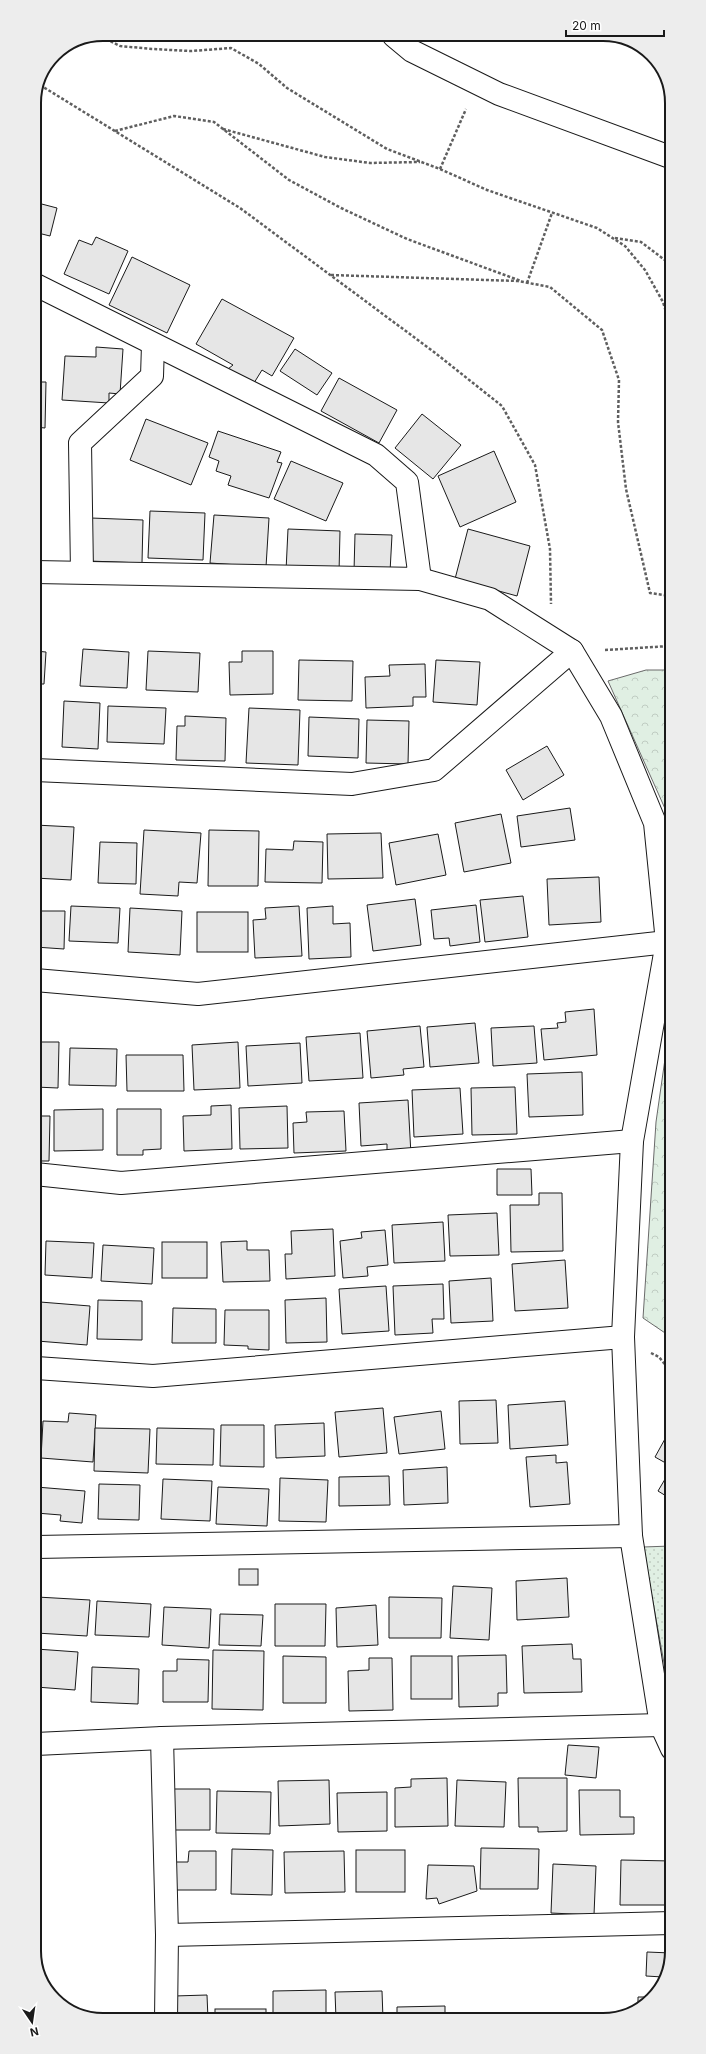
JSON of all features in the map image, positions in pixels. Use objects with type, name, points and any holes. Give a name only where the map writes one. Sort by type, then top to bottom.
[{"type":"street","points":[[400,41],[412,51],[499,94],[665,155]]},
{"type":"street","points":[[41,288],[153,345],[376,455],[406,482],[420,579]]},
{"type":"street","points":[[82,572],[80,443],[152,376],[153,345]]},
{"type":"street","points":[[41,572],[420,579],[490,599],[572,651],[611,716],[655,822],[665,922]]},
{"type":"street","points":[[41,770],[352,784],[434,770],[572,651]]},
{"type":"street","points":[[41,981],[198,994],[665,942]]},
{"type":"street","points":[[665,953],[632,1141],[623,1337],[631,1536],[661,1725],[665,1734]]},
{"type":"street","points":[[41,1175],[121,1183],[632,1141]]},
{"type":"street","points":[[41,1368],[153,1376],[623,1337]]},
{"type":"street","points":[[41,1547],[631,1536]]},
{"type":"street","points":[[41,1744],[162,1738],[661,1725]]},
{"type":"street","points":[[162,1738],[167,1935],[166,2013]]},
{"type":"street","points":[[167,1935],[665,1923]]},
{"type":"path","points":[[110,41],[120,46],[152,49],[191,51],[231,48],[258,64],[287,88],[387,149],[440,169],[487,190],[597,228],[625,246],[645,270],[663,302],[665,309]]},
{"type":"path","points":[[440,169],[478,83]]},
{"type":"path","points":[[43,87],[240,208],[331,275],[502,406],[535,465],[550,549],[552,638]]},
{"type":"path","points":[[115,131],[174,116],[214,122],[289,180],[341,208],[407,239],[528,283]]},
{"type":"path","points":[[221,128],[325,157],[370,163],[422,162]]},
{"type":"path","points":[[528,283],[552,213]]},
{"type":"path","points":[[612,238],[641,242],[665,260]]},
{"type":"path","points":[[331,275],[518,281],[550,287],[602,330],[619,380],[618,422],[626,489],[650,593],[665,595]]},
{"type":"path","points":[[572,651],[665,646]]},
{"type":"green space","points":[[646,670],[665,670],[665,809],[608,681]]},
{"type":"green space","points":[[665,1059],[665,1333],[643,1318],[656,1122]]},
{"type":"green space","points":[[665,1546],[665,1668],[643,1547]]},
{"type":"building","points":[[41,204],[57,208],[50,236],[41,234]]},
{"type":"building","points":[[96,237],[128,251],[109,294],[64,274],[79,240],[92,245]]},
{"type":"building","points":[[132,257],[190,285],[167,333],[109,305]]},
{"type":"building","points":[[222,299],[294,338],[272,376],[262,370],[254,383],[228,369],[233,365],[196,344]]},
{"type":"building","points":[[96,347],[123,349],[120,394],[109,393],[109,403],[62,400],[65,356],[96,357]]},
{"type":"building","points":[[295,349],[332,373],[317,395],[280,371]]},
{"type":"building","points":[[339,378],[397,410],[379,443],[321,411]]},
{"type":"building","points":[[41,382],[46,382],[45,428],[41,428]]},
{"type":"building","points":[[422,414],[461,445],[433,479],[395,448]]},
{"type":"building","points":[[146,419],[208,443],[191,485],[130,460]]},
{"type":"building","points":[[218,431],[281,452],[277,462],[282,463],[269,498],[228,485],[231,476],[216,471],[219,461],[209,457]]},
{"type":"building","points":[[494,451],[516,502],[460,527],[438,476]]},
{"type":"building","points":[[291,461],[343,483],[326,521],[274,499]]},
{"type":"building","points":[[150,511],[205,513],[203,560],[148,558]]},
{"type":"building","points":[[214,515],[269,518],[266,567],[210,563]]},
{"type":"building","points":[[91,518],[143,520],[142,563],[89,561]]},
{"type":"building","points":[[288,529],[340,531],[339,573],[286,571]]},
{"type":"building","points":[[468,529],[530,546],[517,596],[455,579]]},
{"type":"building","points":[[355,534],[392,535],[390,572],[354,571]]},
{"type":"building","points":[[83,649],[129,652],[127,688],[80,686]]},
{"type":"building","points":[[148,651],[200,653],[198,692],[146,690]]},
{"type":"building","points":[[242,651],[273,651],[273,694],[230,695],[229,662],[242,662]]},
{"type":"building","points":[[41,652],[46,652],[44,684],[41,684]]},
{"type":"building","points":[[299,660],[353,661],[352,701],[298,700]]},
{"type":"building","points":[[436,660],[480,662],[477,705],[433,702]]},
{"type":"building","points":[[425,664],[426,697],[413,697],[413,706],[366,708],[365,677],[390,676],[389,665]]},
{"type":"building","points":[[64,701],[100,703],[98,749],[62,747]]},
{"type":"building","points":[[108,706],[166,708],[164,744],[107,742]]},
{"type":"building","points":[[249,708],[300,710],[298,765],[246,763]]},
{"type":"building","points":[[185,716],[226,718],[225,761],[176,760],[177,726],[185,726]]},
{"type":"building","points":[[309,717],[359,719],[358,758],[308,756]]},
{"type":"building","points":[[367,720],[409,721],[408,764],[366,763]]},
{"type":"building","points":[[547,746],[564,775],[523,800],[506,770]]},
{"type":"building","points":[[570,808],[575,840],[521,847],[517,816]]},
{"type":"building","points":[[501,814],[511,863],[464,872],[455,823]]},
{"type":"building","points":[[41,825],[74,827],[71,880],[41,878]]},
{"type":"building","points":[[144,830],[201,833],[197,883],[179,882],[178,896],[140,894]]},
{"type":"building","points":[[209,830],[259,831],[258,886],[208,886]]},
{"type":"building","points":[[381,833],[383,878],[328,879],[327,834]]},
{"type":"building","points":[[438,834],[446,875],[396,885],[389,843]]},
{"type":"building","points":[[294,841],[323,842],[322,883],[265,882],[266,849],[293,850]]},
{"type":"building","points":[[100,842],[137,843],[136,884],[98,883]]},
{"type":"building","points":[[599,877],[601,922],[549,925],[547,879]]},
{"type":"building","points":[[523,896],[528,937],[485,942],[480,900]]},
{"type":"building","points":[[415,899],[421,945],[373,951],[367,905]]},
{"type":"building","points":[[476,905],[480,942],[450,946],[449,938],[434,939],[431,910]]},
{"type":"building","points":[[71,906],[120,908],[118,943],[69,941]]},
{"type":"building","points":[[299,906],[302,956],[255,958],[253,920],[266,919],[265,908]]},
{"type":"building","points":[[333,906],[333,924],[350,923],[351,957],[309,959],[307,908]]},
{"type":"building","points":[[130,908],[182,911],[180,955],[128,952]]},
{"type":"building","points":[[41,911],[65,911],[64,949],[41,947]]},
{"type":"building","points":[[197,912],[248,912],[248,952],[197,952]]},
{"type":"building","points":[[594,1009],[597,1055],[544,1060],[541,1029],[558,1028],[557,1023],[566,1022],[565,1012]]},
{"type":"building","points":[[475,1023],[479,1063],[430,1067],[427,1027]]},
{"type":"building","points":[[420,1026],[424,1067],[403,1069],[404,1075],[371,1078],[367,1031]]},
{"type":"building","points":[[534,1026],[537,1063],[493,1066],[491,1028]]},
{"type":"building","points":[[360,1033],[363,1078],[309,1081],[306,1037]]},
{"type":"building","points":[[41,1042],[59,1042],[58,1088],[41,1087]]},
{"type":"building","points":[[238,1042],[240,1088],[194,1090],[192,1045]]},
{"type":"building","points":[[300,1043],[302,1083],[248,1086],[246,1046]]},
{"type":"building","points":[[70,1048],[117,1049],[116,1086],[69,1085]]},
{"type":"building","points":[[126,1055],[183,1055],[184,1091],[127,1091]]},
{"type":"building","points":[[582,1072],[583,1115],[529,1117],[527,1074]]},
{"type":"building","points":[[515,1087],[517,1134],[472,1135],[471,1088]]},
{"type":"building","points":[[460,1088],[463,1134],[414,1137],[412,1090]]},
{"type":"building","points":[[408,1100],[411,1155],[387,1156],[387,1144],[361,1146],[359,1103]]},
{"type":"building","points":[[231,1105],[232,1149],[184,1151],[183,1116],[211,1115],[211,1106]]},
{"type":"building","points":[[287,1106],[288,1148],[240,1149],[239,1108]]},
{"type":"building","points":[[103,1109],[103,1150],[54,1151],[54,1110]]},
{"type":"building","points":[[117,1109],[161,1109],[161,1149],[143,1150],[143,1155],[117,1155]]},
{"type":"building","points":[[344,1111],[346,1151],[294,1153],[293,1123],[307,1122],[306,1112]]},
{"type":"building","points":[[41,1116],[50,1116],[49,1161],[41,1161]]},
{"type":"building","points":[[497,1169],[531,1169],[532,1195],[497,1195]]},
{"type":"building","points":[[539,1193],[562,1193],[563,1251],[511,1252],[510,1205],[539,1205]]},
{"type":"building","points":[[497,1213],[499,1255],[450,1256],[448,1215]]},
{"type":"building","points":[[443,1222],[445,1261],[394,1263],[392,1225]]},
{"type":"building","points":[[333,1229],[335,1276],[286,1279],[285,1254],[292,1254],[291,1231]]},
{"type":"building","points":[[385,1230],[388,1265],[367,1267],[368,1276],[343,1278],[340,1241],[362,1238],[361,1232]]},
{"type":"building","points":[[46,1241],[94,1243],[92,1278],[45,1275]]},
{"type":"building","points":[[247,1241],[247,1250],[269,1250],[270,1281],[223,1282],[221,1242]]},
{"type":"building","points":[[162,1242],[207,1242],[207,1278],[162,1278]]},
{"type":"building","points":[[103,1245],[154,1248],[152,1284],[101,1281]]},
{"type":"building","points":[[565,1260],[568,1308],[515,1311],[512,1264]]},
{"type":"building","points":[[491,1278],[493,1321],[451,1323],[449,1281]]},
{"type":"building","points":[[443,1284],[444,1319],[432,1319],[433,1333],[395,1335],[393,1286]]},
{"type":"building","points":[[386,1286],[389,1331],[342,1334],[339,1289]]},
{"type":"building","points":[[326,1298],[327,1342],[286,1343],[285,1300]]},
{"type":"building","points":[[98,1300],[142,1301],[142,1340],[97,1339]]},
{"type":"building","points":[[41,1302],[90,1306],[87,1345],[41,1341]]},
{"type":"building","points":[[173,1308],[216,1309],[216,1343],[172,1343]]},
{"type":"building","points":[[225,1310],[269,1310],[269,1350],[248,1349],[248,1346],[224,1345]]},
{"type":"building","points":[[496,1400],[498,1443],[460,1444],[459,1401]]},
{"type":"building","points":[[565,1401],[568,1445],[510,1449],[508,1405]]},
{"type":"building","points":[[383,1408],[387,1453],[339,1457],[335,1412]]},
{"type":"building","points":[[441,1411],[445,1449],[399,1454],[394,1417]]},
{"type":"building","points":[[69,1413],[96,1415],[93,1462],[41,1458],[43,1421],[68,1422]]},
{"type":"building","points":[[324,1423],[325,1456],[276,1458],[275,1425]]},
{"type":"building","points":[[221,1425],[264,1425],[264,1467],[220,1466]]},
{"type":"building","points":[[95,1428],[150,1429],[148,1473],[94,1471]]},
{"type":"building","points":[[157,1428],[214,1429],[213,1465],[156,1464]]},
{"type":"building","points":[[665,1439],[665,1463],[655,1457]]},
{"type":"building","points":[[556,1455],[556,1463],[567,1462],[570,1504],[530,1507],[526,1457]]},
{"type":"building","points":[[447,1467],[448,1503],[404,1505],[403,1470]]},
{"type":"building","points":[[389,1476],[390,1505],[339,1506],[339,1477]]},
{"type":"building","points":[[280,1478],[328,1480],[326,1522],[279,1521]]},
{"type":"building","points":[[163,1479],[212,1481],[210,1521],[161,1519]]},
{"type":"building","points":[[665,1479],[665,1495],[658,1491]]},
{"type":"building","points":[[99,1484],[140,1485],[139,1520],[98,1519]]},
{"type":"building","points":[[41,1487],[85,1491],[82,1523],[60,1521],[61,1515],[41,1513]]},
{"type":"building","points":[[218,1487],[269,1489],[267,1526],[216,1524]]},
{"type":"building","points":[[239,1569],[258,1569],[258,1585],[239,1585]]},
{"type":"building","points":[[567,1578],[569,1617],[517,1620],[516,1581]]},
{"type":"building","points":[[453,1586],[492,1588],[489,1640],[450,1638]]},
{"type":"building","points":[[41,1597],[90,1600],[87,1636],[41,1633]]},
{"type":"building","points":[[389,1597],[442,1598],[441,1638],[389,1638]]},
{"type":"building","points":[[97,1601],[151,1604],[149,1637],[95,1635]]},
{"type":"building","points":[[275,1604],[326,1604],[325,1646],[275,1646]]},
{"type":"building","points":[[376,1605],[378,1645],[337,1647],[336,1608]]},
{"type":"building","points":[[164,1607],[211,1609],[209,1648],[162,1645]]},
{"type":"building","points":[[220,1614],[263,1615],[261,1646],[219,1645]]},
{"type":"building","points":[[572,1644],[573,1659],[581,1659],[582,1692],[524,1693],[522,1646]]},
{"type":"building","points":[[41,1649],[78,1652],[75,1690],[41,1687]]},
{"type":"building","points":[[213,1650],[264,1651],[263,1710],[212,1709]]},
{"type":"building","points":[[506,1655],[507,1693],[498,1693],[498,1706],[459,1707],[458,1656]]},
{"type":"building","points":[[283,1656],[326,1657],[326,1703],[283,1703]]},
{"type":"building","points":[[411,1656],[452,1656],[452,1699],[411,1699]]},
{"type":"building","points":[[369,1658],[392,1658],[393,1710],[349,1711],[348,1671],[369,1670]]},
{"type":"building","points":[[177,1659],[209,1660],[208,1702],[163,1702],[163,1671],[177,1671]]},
{"type":"building","points":[[92,1667],[139,1669],[138,1704],[91,1702]]},
{"type":"building","points":[[568,1745],[599,1747],[596,1778],[565,1775]]},
{"type":"building","points":[[447,1778],[448,1826],[395,1827],[395,1788],[411,1787],[411,1779]]},
{"type":"building","points":[[518,1778],[567,1778],[567,1831],[538,1832],[538,1827],[519,1827]]},
{"type":"building","points":[[329,1780],[330,1824],[279,1826],[278,1781]]},
{"type":"building","points":[[457,1780],[506,1782],[504,1827],[455,1826]]},
{"type":"building","points":[[171,1789],[210,1789],[210,1830],[170,1830]]},
{"type":"building","points":[[579,1790],[620,1790],[620,1817],[634,1817],[634,1834],[580,1835]]},
{"type":"building","points":[[217,1791],[271,1792],[270,1834],[216,1833]]},
{"type":"building","points":[[387,1792],[387,1831],[338,1832],[337,1793]]},
{"type":"building","points":[[481,1848],[539,1849],[538,1889],[480,1889]]},
{"type":"building","points":[[232,1849],[273,1850],[272,1895],[231,1894]]},
{"type":"building","points":[[356,1850],[405,1850],[405,1892],[356,1892]]},
{"type":"building","points":[[189,1851],[216,1851],[216,1890],[173,1890],[174,1862],[188,1862]]},
{"type":"building","points":[[344,1851],[345,1892],[285,1893],[284,1852]]},
{"type":"building","points":[[621,1860],[665,1861],[665,1905],[620,1905]]},
{"type":"building","points":[[553,1864],[596,1866],[594,1915],[551,1913]]},
{"type":"building","points":[[428,1865],[474,1866],[477,1891],[439,1904],[437,1898],[426,1899]]},
{"type":"building","points":[[647,1952],[665,1953],[662,1971],[659,1977],[646,1976]]},
{"type":"building","points":[[326,1990],[326,2013],[273,2013],[273,1991]]},
{"type":"building","points":[[382,1991],[383,2013],[336,2013],[335,1992]]},
{"type":"building","points":[[207,1995],[208,2013],[174,2013],[174,1996]]},
{"type":"building","points":[[638,1997],[644,1997],[638,2001]]},
{"type":"building","points":[[445,2006],[445,2013],[397,2013],[397,2007]]},
{"type":"building","points":[[215,2009],[266,2009],[266,2013],[215,2013]]}]
